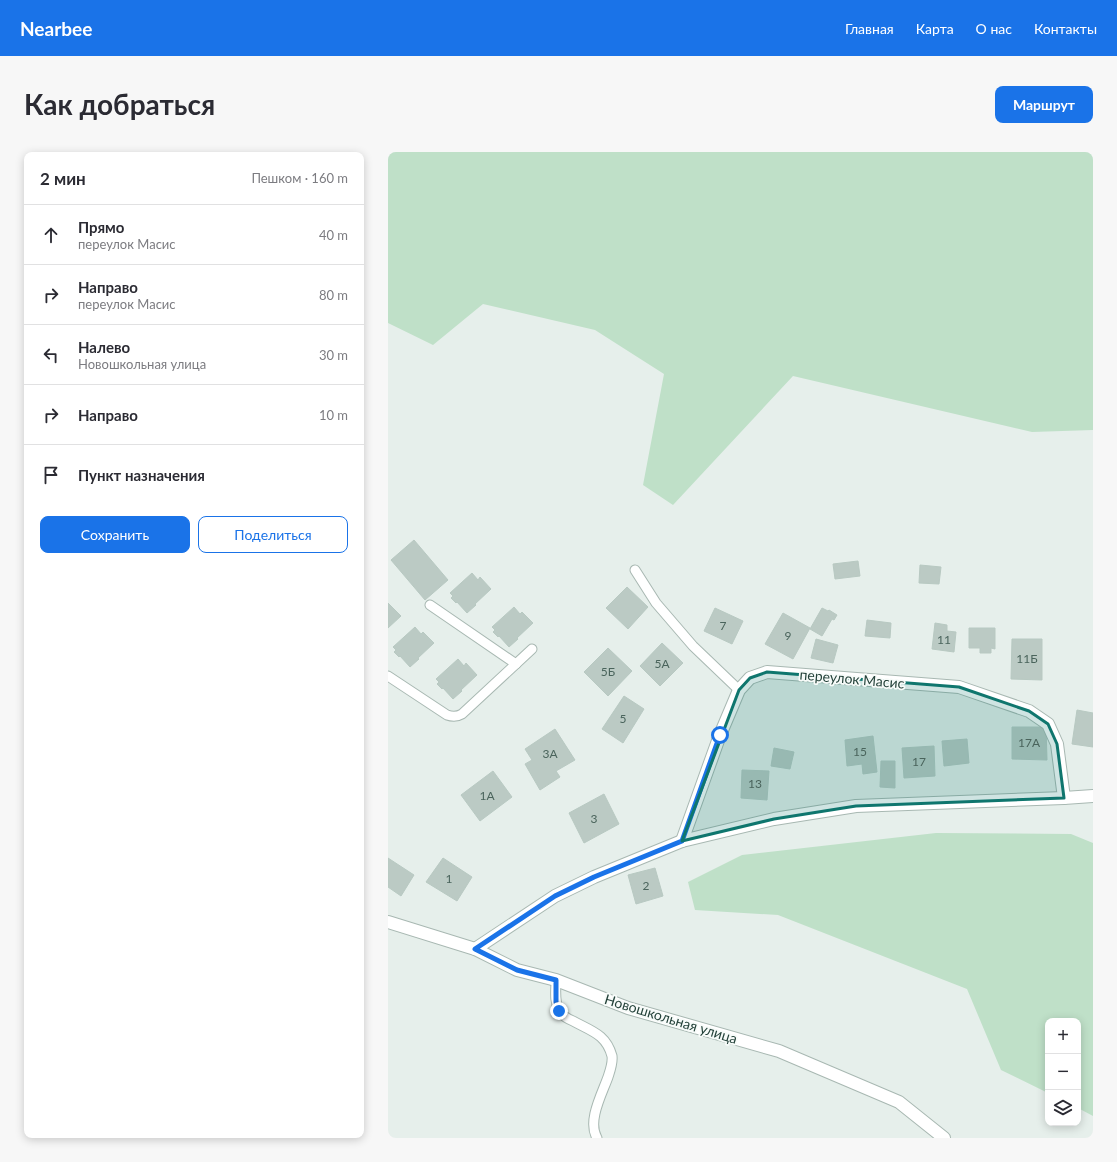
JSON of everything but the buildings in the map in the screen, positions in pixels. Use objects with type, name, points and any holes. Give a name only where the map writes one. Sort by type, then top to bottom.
[{"type":"street","name":"переулок Масис","points":[[682,841],[720,735],[739,690],[750,678],[767,672],[959,687],[1029,711],[1048,724],[1057,744],[1064,798]]},
{"type":"street","points":[[475,949],[555,896],[594,877],[682,841],[774,819],[856,806],[1093,796]]},
{"type":"street","name":"Новошкольная улица","points":[[388,922],[475,949],[517,970],[556,980],[628,1008],[780,1051],[899,1102],[944,1138]]},
{"type":"lane","points":[[635,570],[656,603],[693,646],[739,690]]},
{"type":"lane","points":[[430,605],[516,664]]},
{"type":"lane","points":[[388,676],[447,715],[458,717],[532,649]]},
{"type":"lane","points":[[556,980],[556,1002],[559,1011],[565,1017],[600,1036],[608,1045],[612,1059],[610,1071],[595,1113],[593,1125],[597,1138]]},
{"type":"highlighted area","points":[[767,672],[959,687],[1029,711],[1048,724],[1057,744],[1064,798],[856,806],[774,819],[682,841],[739,690],[750,678]]},
{"type":"green space","points":[[388,152],[1093,152],[1093,430],[1032,432],[793,376],[673,505],[643,485],[664,374],[595,330],[483,304],[433,345],[388,323]]},
{"type":"green space","points":[[936,833],[1071,834],[1093,843],[1093,1116],[1081,1110],[1081,1018],[1045,1018],[1045,1092],[1001,1070],[967,989],[778,915],[695,910],[688,882],[742,855]]},
{"type":"route","points":[[559,1011],[556,1002],[556,980],[517,970],[475,949],[555,896],[594,877],[682,841],[720,735]]}]
